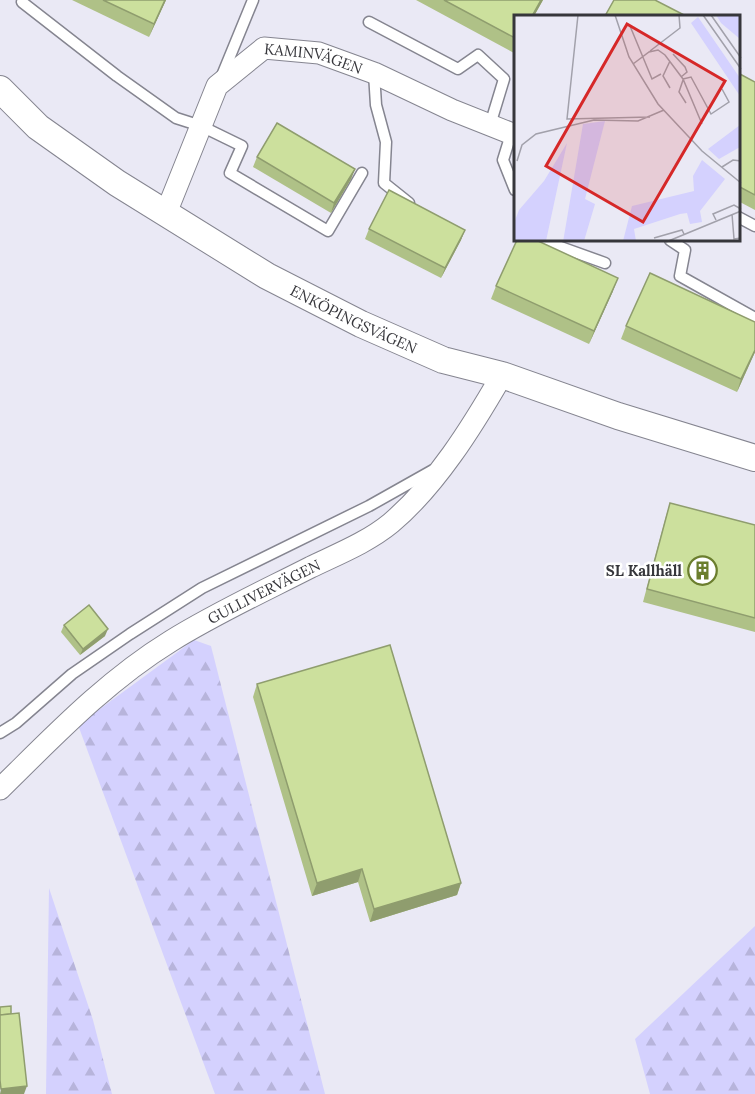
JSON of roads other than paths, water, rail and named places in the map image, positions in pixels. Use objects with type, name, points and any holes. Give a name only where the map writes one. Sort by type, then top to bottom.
[{"type":"street","name":"KAMINVÄGEN","points":[[166,213],[218,86],[264,48],[319,53],[374,73],[513,133]]},
{"type":"street","name":"ENKÖPINGSVÄGEN","points":[[0,89],[39,127],[117,183],[267,276],[361,324],[443,360],[502,375],[618,417],[755,458]]},
{"type":"street","name":"GULLIVERVÄGEN","points":[[0,789],[93,698],[170,641],[224,610],[354,546],[390,524],[427,488],[482,410],[502,375]]},
{"type":"lane","points":[[218,86],[253,0]]},
{"type":"lane","points":[[22,2],[90,56],[176,118],[201,126],[242,146],[230,174],[328,231],[362,173]]},
{"type":"lane","points":[[369,22],[458,69],[478,55],[504,79],[490,125]]},
{"type":"lane","points":[[374,73],[376,105],[386,142],[384,183],[406,202],[417,207]]},
{"type":"lane","points":[[513,133],[503,160],[514,188]]},
{"type":"lane","points":[[740,219],[755,226]]},
{"type":"lane","points":[[548,242],[604,262]]},
{"type":"lane","points":[[673,242],[685,250],[680,276],[755,318]]},
{"type":"lane","points":[[0,733],[16,723],[72,674],[129,634],[202,588],[369,506],[444,464]]},
{"type":"place","name":"SL Kallhäll","points":[[703,570]]}]
